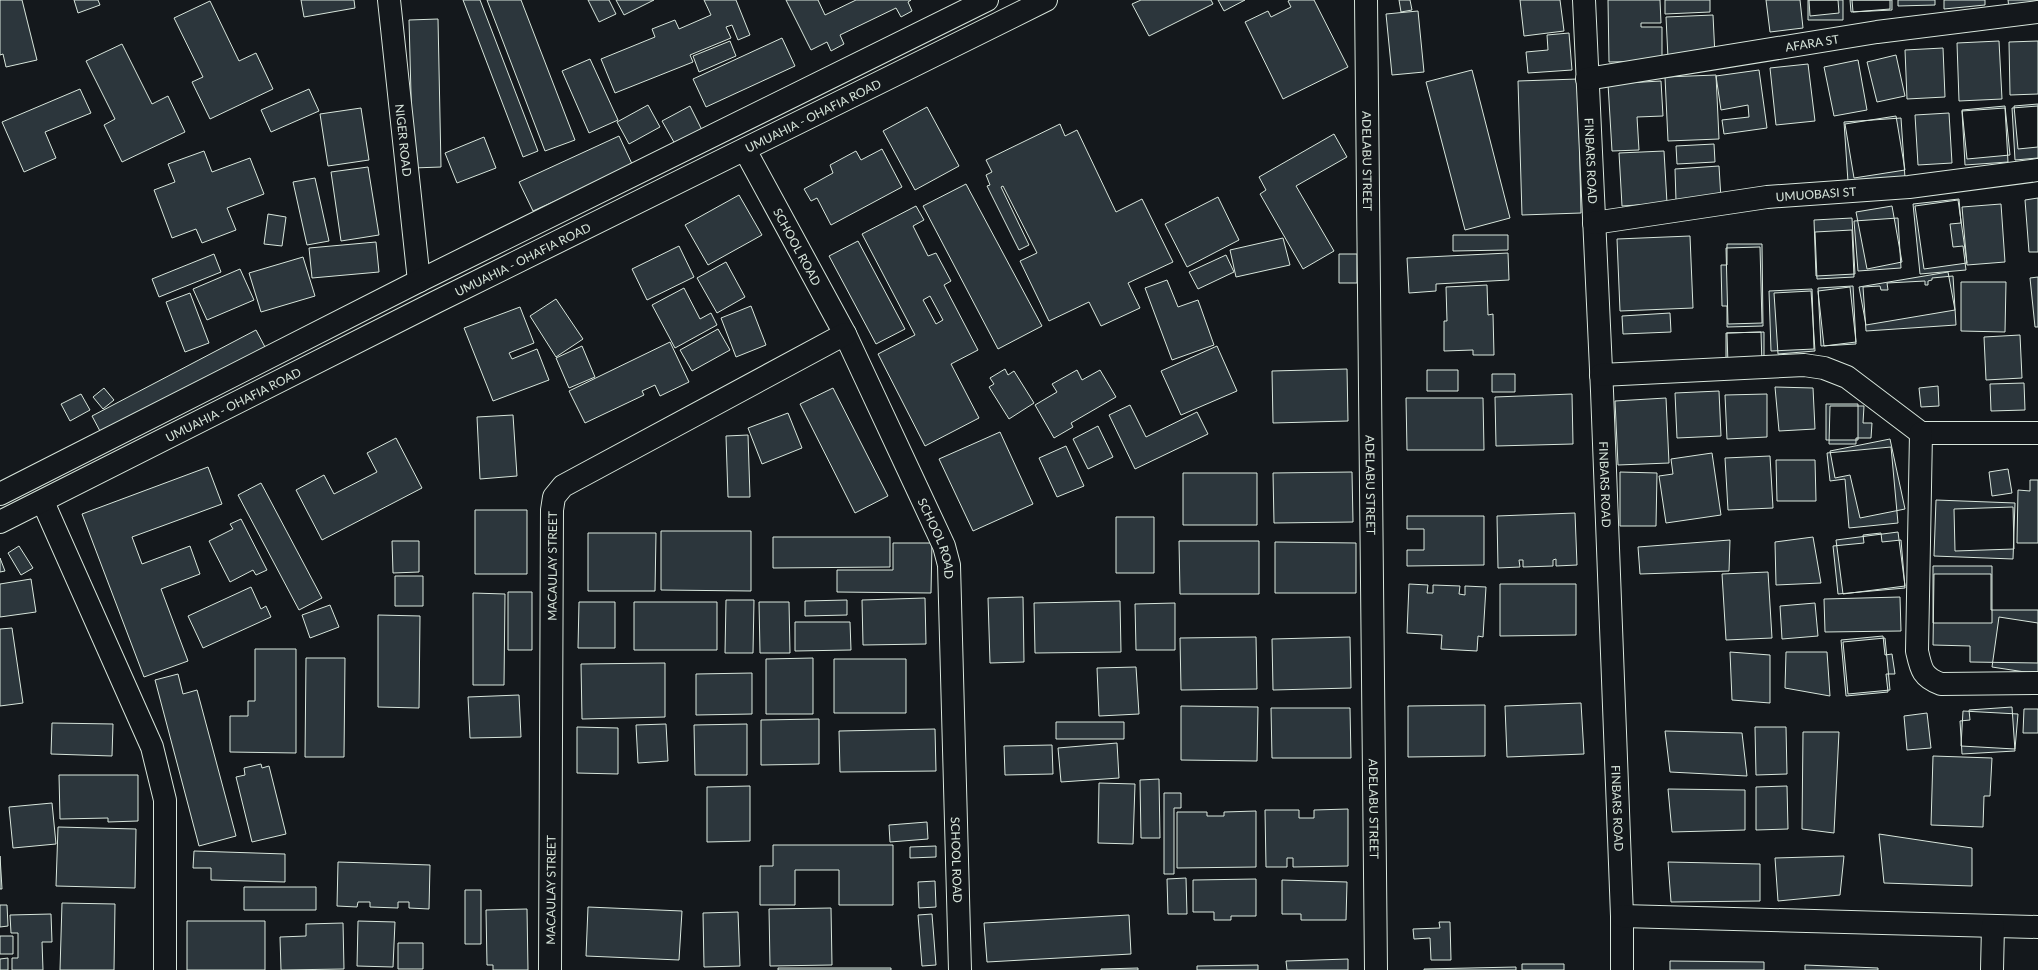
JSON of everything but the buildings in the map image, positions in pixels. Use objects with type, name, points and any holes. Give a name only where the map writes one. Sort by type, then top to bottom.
[{"type":"street","name":"NIGER ROAD","points":[[389,0],[419,281]]},
{"type":"street","name":"UMUAHIA - OHAFIA ROAD","points":[[0,494],[419,281],[987,0]]},
{"type":"street","name":"UMUAHIA - OHAFIA ROAD","points":[[0,522],[43,502],[436,302],[1046,0]]},
{"type":"street","name":"ADELABU STREET","points":[[1366,0],[1376,970]]},
{"type":"street","name":"FINBARS ROAD","points":[[1584,0],[1601,375],[1622,916],[1622,970]]},
{"type":"street","name":"AFARA ST","points":[[1587,79],[1862,35],[2038,12]]},
{"type":"street","name":"SCHOOL ROAD","points":[[745,150],[845,334],[944,546],[949,564],[960,970]]},
{"type":"street","name":"UMUOBASI ST","points":[[1594,223],[1767,197],[1909,187],[2038,170]]},
{"type":"street","name":"MACAULAY STREET","points":[[550,970],[552,510],[554,497],[563,486],[845,334]]},
{"type":"street","points":[[1601,375],[1804,364],[1824,368],[1847,377],[1921,433],[2038,433]]},
{"type":"street","points":[[1921,433],[1917,651],[1921,669],[1929,679],[1941,684],[2038,683]]},
{"type":"street","points":[[43,502],[152,747],[165,800],[165,970]]},
{"type":"street","points":[[1622,916],[2038,928]]},
{"type":"street","points":[[1992,970],[1993,926]]}]
